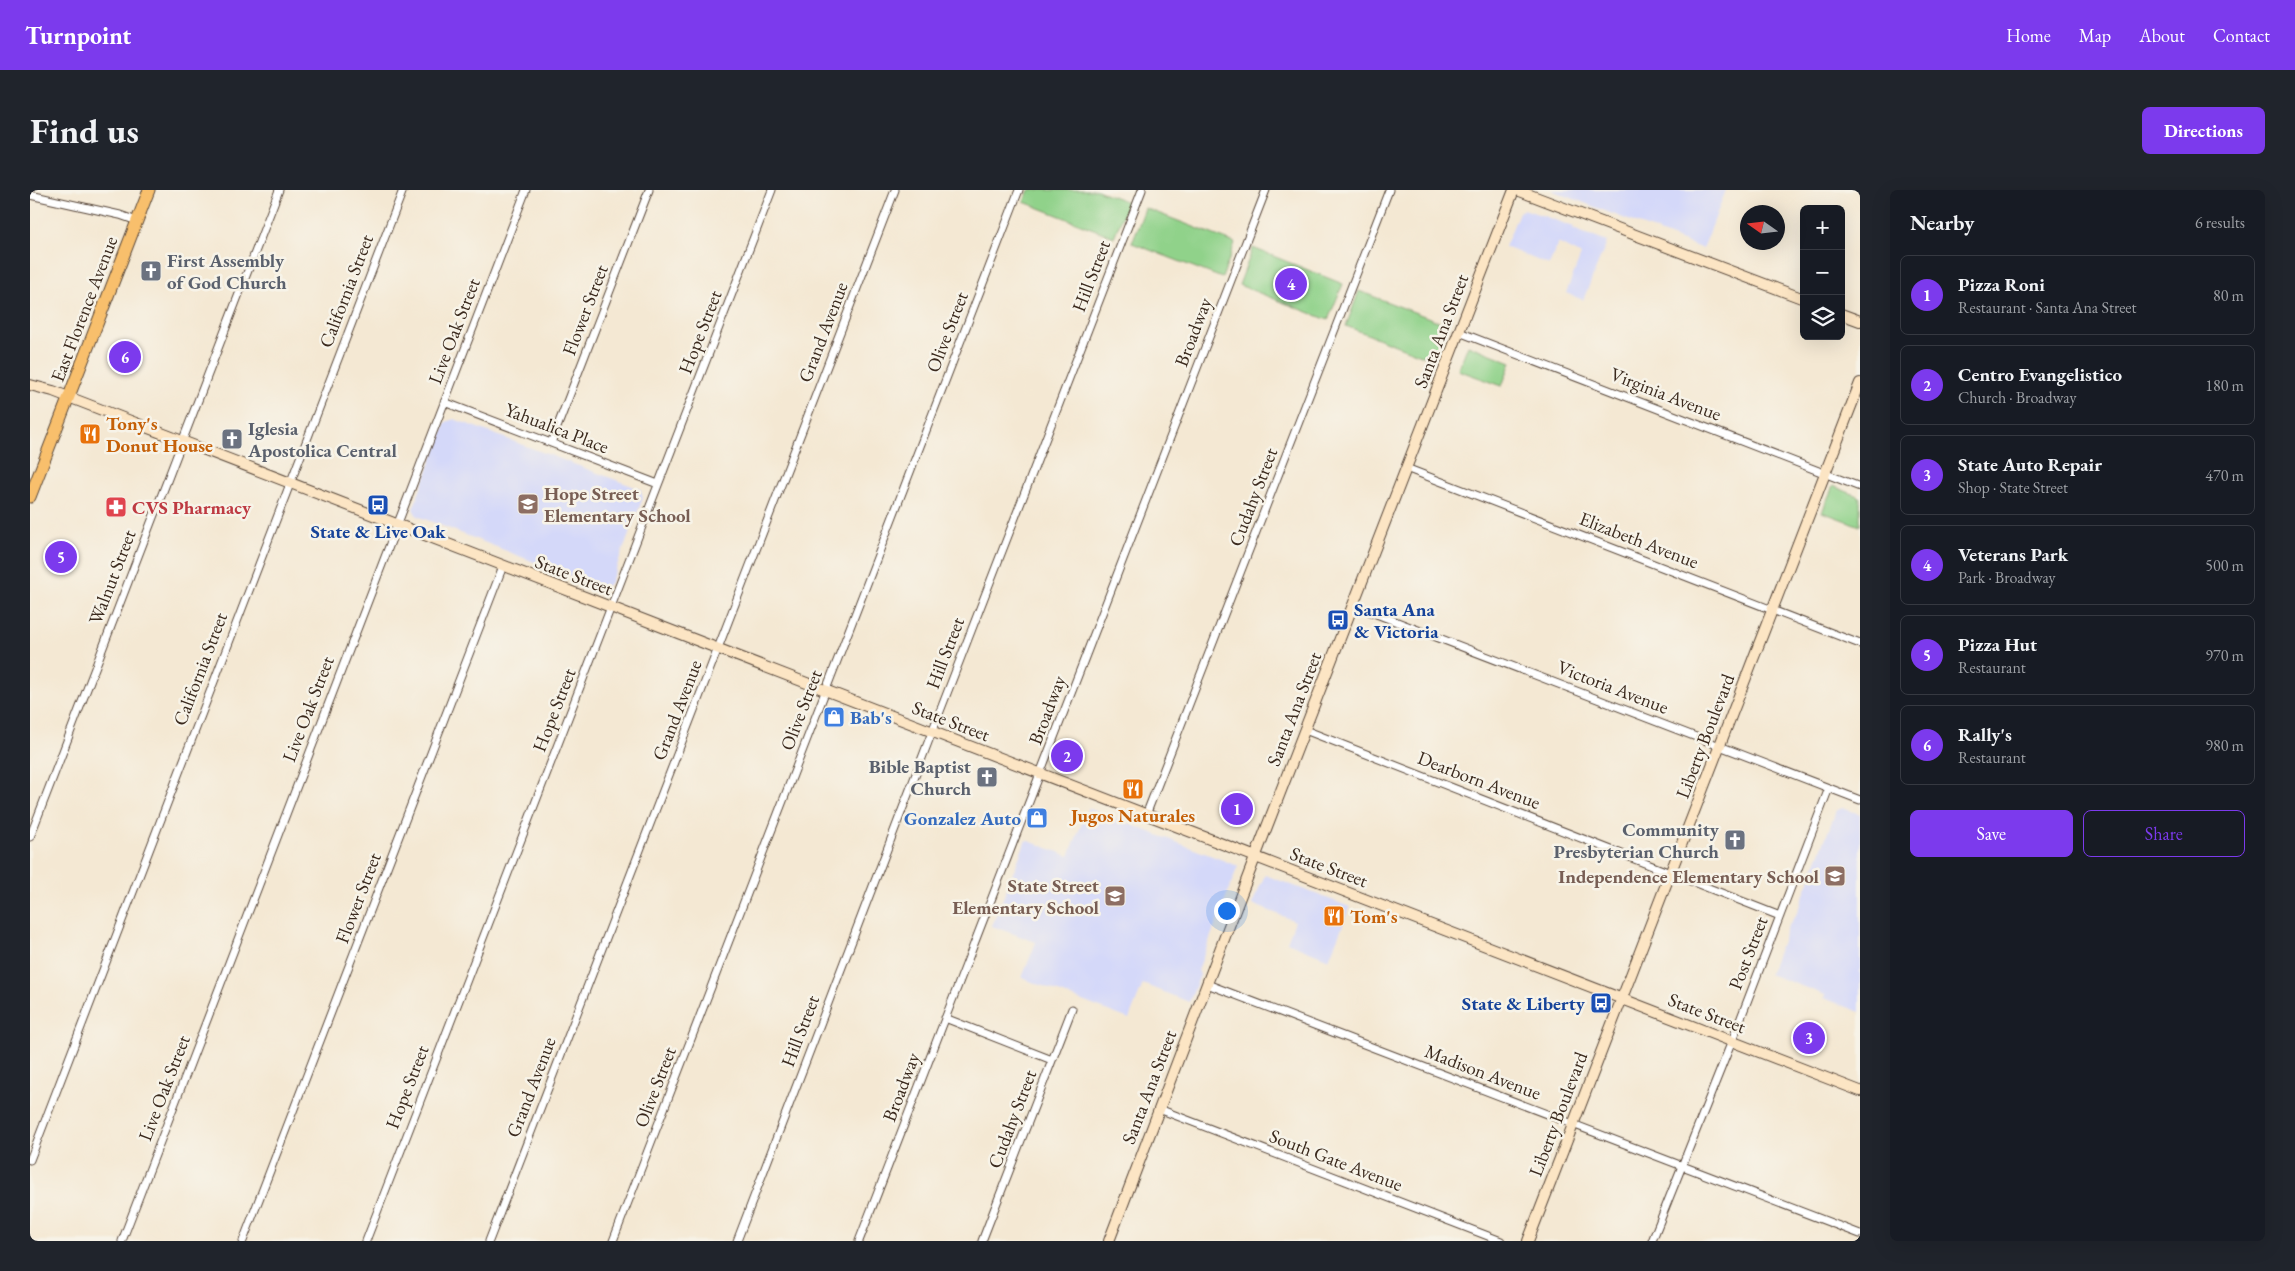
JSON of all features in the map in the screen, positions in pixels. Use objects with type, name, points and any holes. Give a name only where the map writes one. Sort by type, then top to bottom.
[{"type":"main road","name":"East Florence Avenue","points":[[30,497],[33,479],[68,397],[149,190]]},
{"type":"main road","points":[[1515,190],[1800,297]]},
{"type":"main road","name":"Santa Ana Street","points":[[1109,1241],[1255,857],[1515,190]]},
{"type":"main road","points":[[1845,315],[1860,321]]},
{"type":"main road","name":"Liberty Boulevard","points":[[1528,1241],[1860,384]]},
{"type":"main road","name":"State Street","points":[[30,385],[68,397],[1860,1091]]},
{"type":"street","name":"Walnut Street","points":[[30,837],[279,190]]},
{"type":"street","name":"California Street","points":[[30,1160],[288,483],[402,190]]},
{"type":"street","name":"Live Oak Street","points":[[122,1241],[526,190]]},
{"type":"street","name":"Flower Street","points":[[551,443],[649,190]]},
{"type":"street","name":"Hope Street","points":[[366,1241],[772,190]]},
{"type":"street","name":"Grand Avenue","points":[[489,1241],[895,190]]},
{"type":"street","name":"Olive Street","points":[[613,1241],[1019,190]]},
{"type":"street","name":"Hill Street","points":[[738,1241],[932,732],[1142,190]]},
{"type":"street","name":"Broadway","points":[[859,1241],[1266,190]]},
{"type":"street","name":"Cudahy Street","points":[[1146,815],[1388,190]]},
{"type":"street","points":[[30,195],[120,215],[137,221]]},
{"type":"street","name":"Virginia Avenue","points":[[1459,332],[1860,487]]},
{"type":"street","name":"Yahualica Place","points":[[444,402],[658,484]]},
{"type":"street","name":"Elizabeth Avenue","points":[[1406,468],[1860,644]]},
{"type":"street","name":"Flower Street","points":[[243,1241],[503,566]]},
{"type":"street","name":"Victoria Avenue","points":[[1353,605],[1860,800]]},
{"type":"street","name":"Dearborn Avenue","points":[[1305,730],[1780,916]]},
{"type":"street","name":"Post Street","points":[[1652,1241],[1732,1041],[1829,788]]},
{"type":"street","name":"Madison Avenue","points":[[1207,984],[1860,1234]]},
{"type":"street","name":"Cudahy Street","points":[[982,1241],[1072,1009]]},
{"type":"street","points":[[945,1018],[1052,1060]]},
{"type":"street","name":"South Gate Avenue","points":[[1159,1109],[1501,1241]]},
{"type":"shaded area","points":[[1551,190],[1726,190],[1703,249]]},
{"type":"shaded area","points":[[1524,209],[1574,227],[1573,229],[1607,242],[1583,300],[1566,293],[1581,255],[1558,243],[1549,265],[1505,247],[1519,212]]},
{"type":"shaded area","name":"Hope Street Elementary School","points":[[454,419],[640,489],[643,498],[610,584],[601,588],[417,516],[413,509],[446,422]]},
{"type":"shaded area","name":"State Street Elementary School","points":[[1088,808],[1238,866],[1198,970],[1200,975],[1189,1002],[1143,984],[1129,1019],[1022,978],[1036,942],[992,926],[1026,840],[1069,856]]},
{"type":"shaded area","name":"Independence Elementary School","points":[[1842,808],[1860,814],[1860,1012],[1824,998],[1825,995],[1769,974],[1788,926],[1796,915],[1836,811]]},
{"type":"shaded area","points":[[1265,875],[1350,907],[1329,959],[1287,942],[1295,921],[1252,904]]},
{"type":"green space","points":[[1029,190],[1097,190],[1128,202],[1114,237],[1024,202]]},
{"type":"green space","points":[[1145,208],[1235,243],[1222,278],[1132,243]]},
{"type":"green space","points":[[1253,248],[1343,284],[1328,320],[1239,285]]},
{"type":"green space","points":[[1359,291],[1448,325],[1434,360],[1346,326]]},
{"type":"green space","points":[[1468,345],[1511,362],[1502,386],[1458,370]]},
{"type":"green space","points":[[1833,486],[1860,497],[1860,526],[1822,512]]},
{"type":"place","name":"First Assembly of God Church","points":[[151,271]]},
{"type":"place","name":"Veterans Park","points":[[1291,284]]},
{"type":"place","name":"Rally's","points":[[125,357]]},
{"type":"place","name":"Tony's Donut House","points":[[90,434]]},
{"type":"place","name":"Iglesia Apostolica Central","points":[[232,439]]},
{"type":"place","name":"Hope Street Elementary School","points":[[528,504]]},
{"type":"place","name":"State & Live Oak","points":[[378,505]]},
{"type":"place","name":"CVS Pharmacy","points":[[116,507]]},
{"type":"place","name":"Pizza Hut","points":[[61,557]]},
{"type":"place","name":"Santa Ana & Victoria","points":[[1338,620]]},
{"type":"place","name":"Bab's","points":[[834,717]]},
{"type":"place","name":"Centro Evangelistico","points":[[1067,756]]},
{"type":"place","name":"Bible Baptist Church","points":[[987,777]]},
{"type":"place","name":"Jugos Naturales","points":[[1133,789]]},
{"type":"place","name":"Pizza Roni","points":[[1237,809]]},
{"type":"place","name":"Gonzalez Auto","points":[[1037,818]]},
{"type":"place","name":"Community Presbyterian Church","points":[[1735,840]]},
{"type":"place","name":"Independence Elementary School","points":[[1835,876]]},
{"type":"place","name":"State Street Elementary School","points":[[1115,896]]},
{"type":"place","name":"Tom's","points":[[1334,916]]},
{"type":"place","name":"State & Liberty","points":[[1601,1003]]},
{"type":"place","name":"State Auto Repair","points":[[1809,1038]]}]
